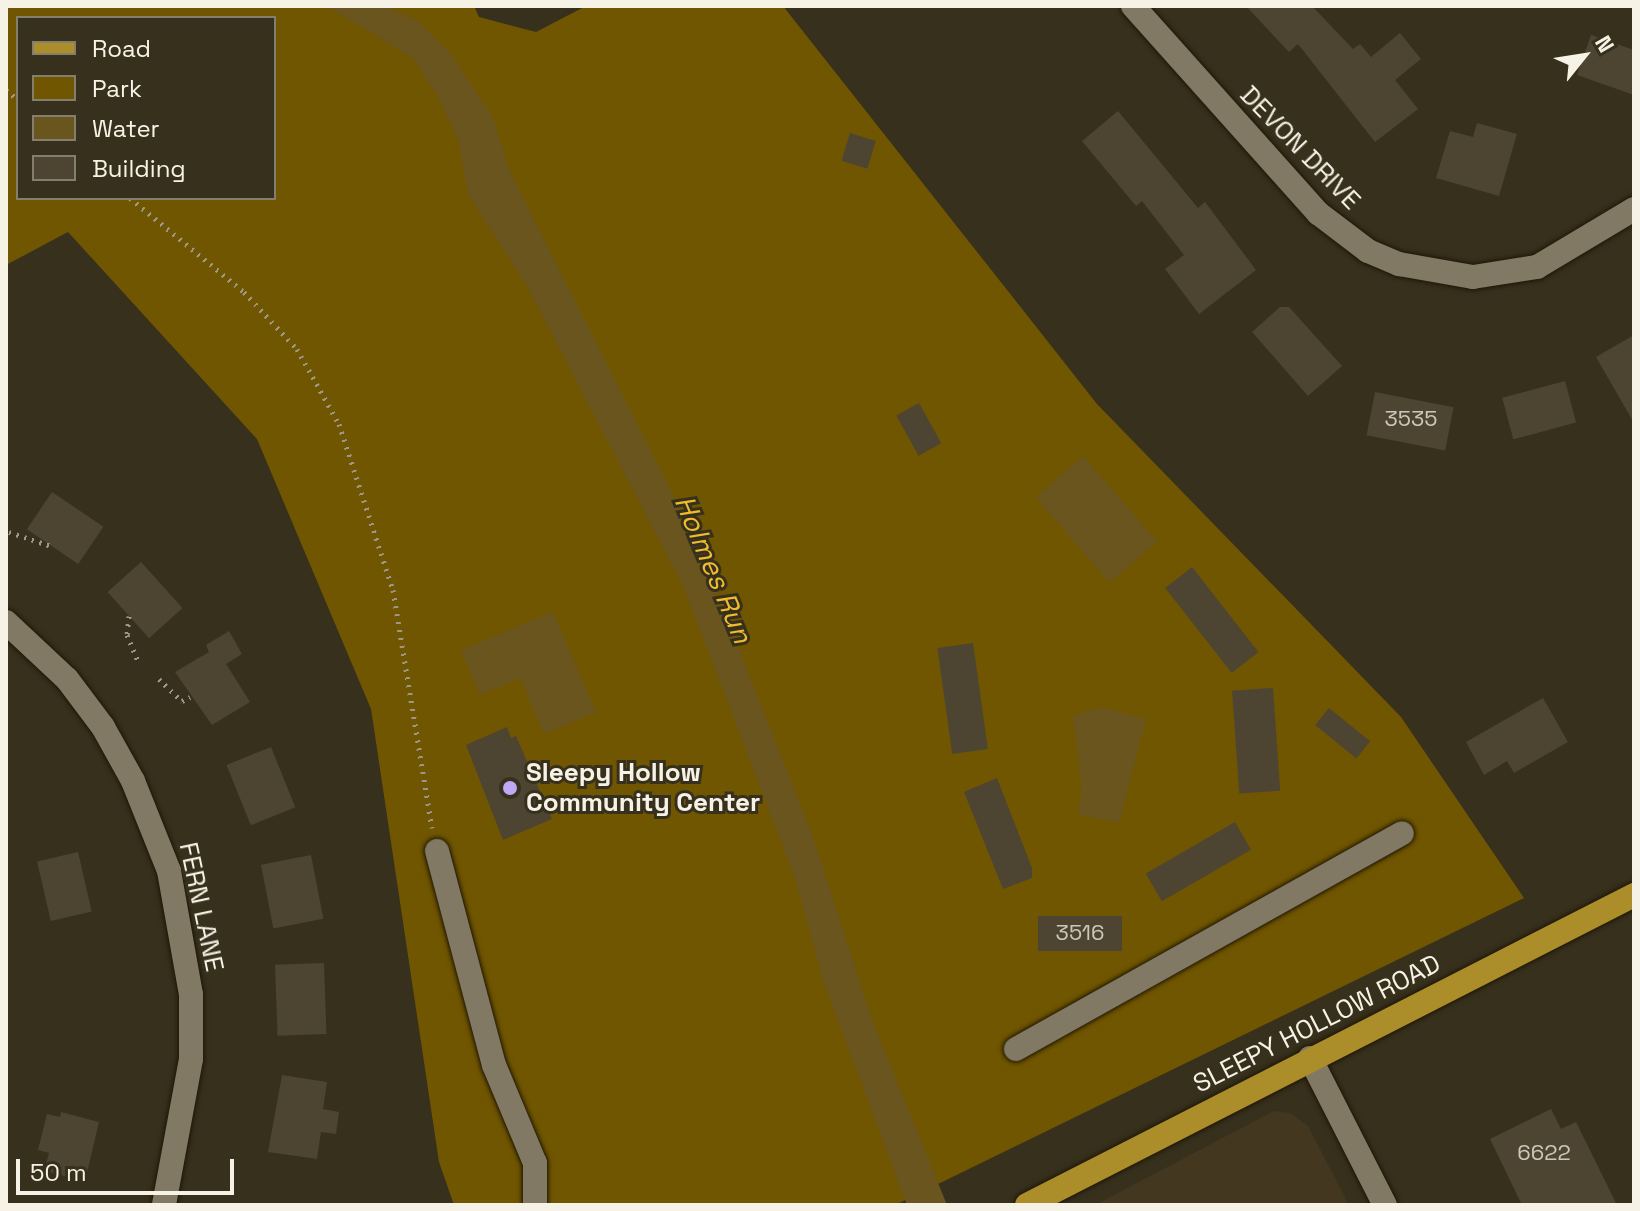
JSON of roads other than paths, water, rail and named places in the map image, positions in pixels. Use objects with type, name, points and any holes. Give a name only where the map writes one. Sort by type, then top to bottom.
[{"type":"main road","name":"SLEEPY HOLLOW ROAD","points":[[1027,1205],[1634,895]]},
{"type":"street","name":"DEVON DRIVE","points":[[1133,6],[1318,213],[1368,251],[1399,264],[1473,277],[1525,270],[1634,209]]},
{"type":"street","name":"FERN LANE","points":[[6,622],[67,679],[103,727],[133,781],[169,871],[191,994],[191,1059],[164,1205]]},
{"type":"street","points":[[1016,1049],[1402,833]]},
{"type":"street","points":[[437,851],[494,1065],[535,1163],[535,1205]]},
{"type":"street","points":[[1310,1058],[1385,1205]]},
{"type":"water","points":[[327,6],[384,6],[418,21],[451,54],[493,118],[509,170],[696,541],[812,834],[872,1020],[947,1205],[907,1205],[823,980],[795,878],[684,588],[528,288],[468,194],[458,139],[438,97],[413,58]]},
{"type":"water","points":[[1083,456],[1157,541],[1110,583],[1035,497]]},
{"type":"water","points":[[553,612],[596,712],[544,734],[520,678],[480,695],[461,650]]},
{"type":"water","points":[[1100,707],[1146,719],[1119,823],[1078,814],[1082,789],[1073,716]]},
{"type":"place","name":"Sleepy Hollow Community Center","points":[[510,788]]},
{"type":"water label","name":"Holmes Run","points":[[714,569]]}]
